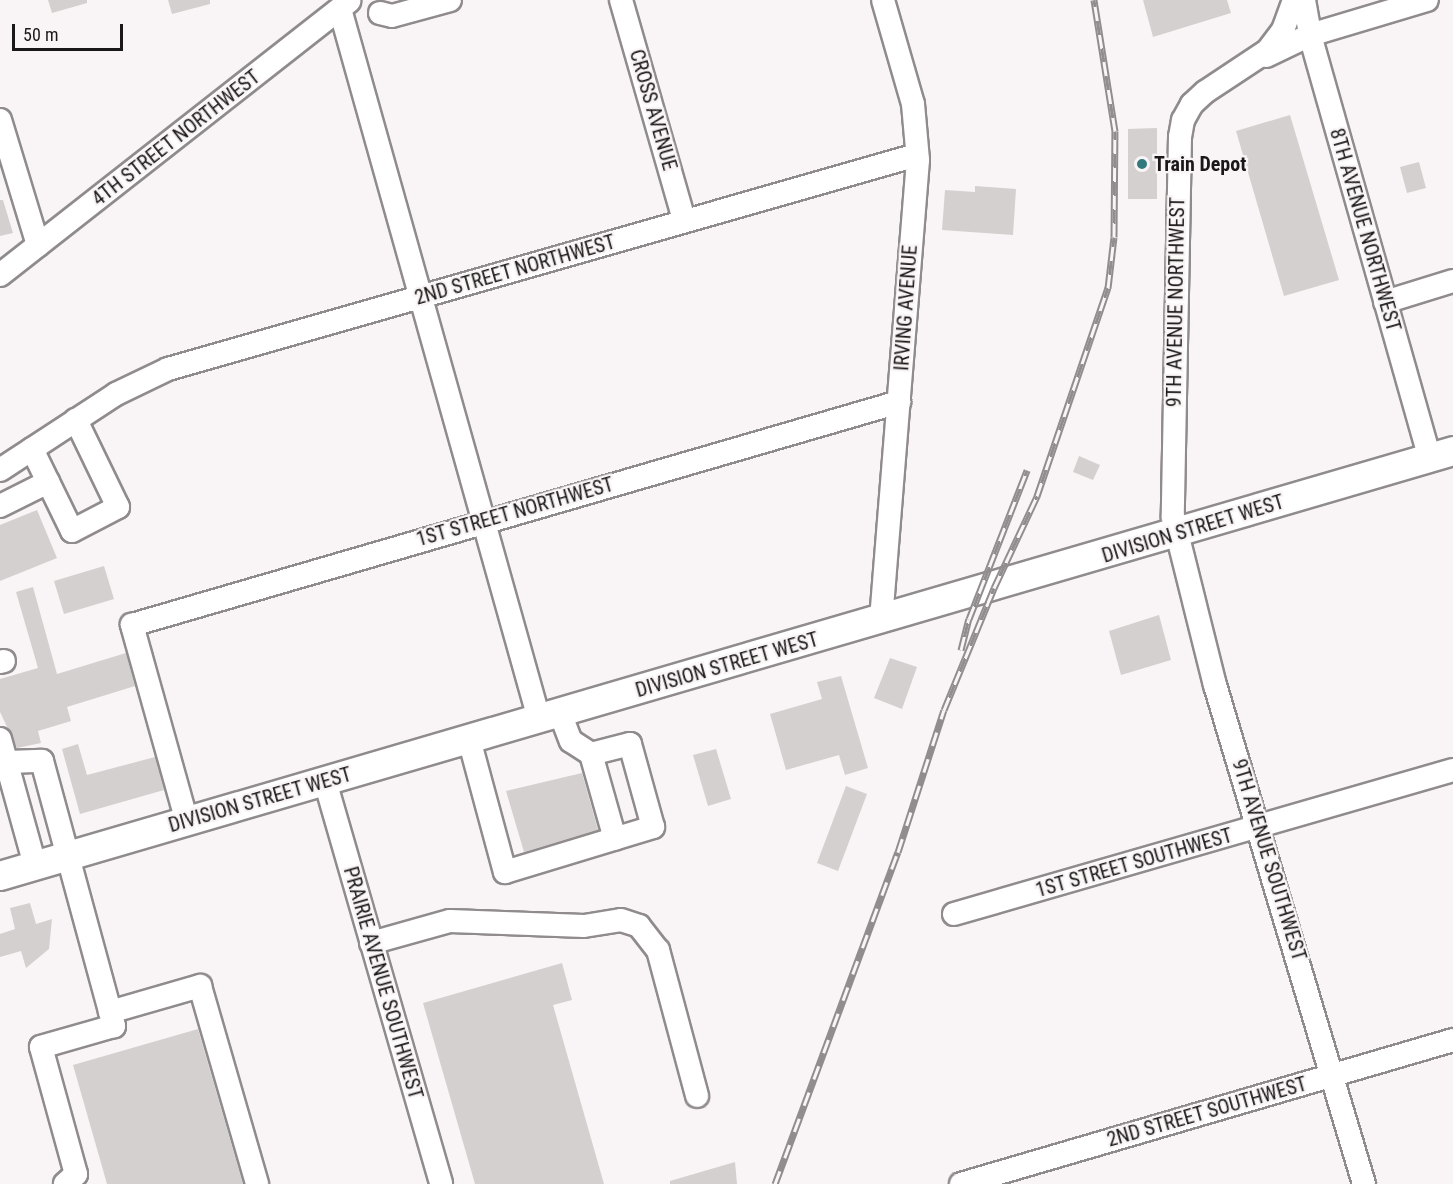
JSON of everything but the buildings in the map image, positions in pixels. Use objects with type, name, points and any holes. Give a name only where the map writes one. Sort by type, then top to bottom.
[{"type":"main road","name":"DIVISION STREET WEST","points":[[0,876],[1174,535],[1441,455]]},
{"type":"street","points":[[380,13],[392,16],[450,0]]},
{"type":"street","name":"CROSS AVENUE","points":[[621,0],[684,220]]},
{"type":"street","name":"IRVING AVENUE","points":[[881,620],[917,155],[913,104],[883,0]]},
{"type":"street","points":[[1248,64],[1275,41],[1294,0]]},
{"type":"street","name":"8TH AVENUE NORTHWEST","points":[[1304,0],[1310,35],[1385,302],[1441,455]]},
{"type":"street","points":[[1248,64],[1310,35],[1427,0]]},
{"type":"street","points":[[347,3],[418,298],[482,521],[550,716],[571,741],[591,754],[615,839]]},
{"type":"street","name":"4TH STREET NORTHWEST","points":[[0,275],[347,3]]},
{"type":"street","name":"9TH AVENUE NORTHWEST","points":[[1174,535],[1172,492],[1180,137],[1191,104],[1248,64]]},
{"type":"street","points":[[0,120],[38,245]]},
{"type":"street","name":"2ND STREET NORTHWEST","points":[[0,470],[116,394],[168,369],[917,155]]},
{"type":"street","points":[[1385,302],[1453,281]]},
{"type":"street","name":"1ST STREET NORTHWEST","points":[[187,822],[132,625],[482,521],[899,402]]},
{"type":"street","points":[[32,449],[72,531],[118,507],[76,420]]},
{"type":"street","points":[[0,506],[48,482]]},
{"type":"street","name":"9TH AVENUE SOUTHWEST","points":[[1174,535],[1215,685],[1260,827],[1364,1184]]},
{"type":"street","points":[[0,739],[35,865]]},
{"type":"street","points":[[469,739],[505,872],[653,827],[630,744],[591,754]]},
{"type":"street","points":[[8,762],[42,761],[114,1026],[40,1047],[76,1174],[65,1184]]},
{"type":"street","name":"1ST STREET SOUTHWEST","points":[[954,914],[1453,770]]},
{"type":"street","name":"PRAIRIE AVENUE SOUTHWEST","points":[[325,781],[441,1184]]},
{"type":"street","points":[[372,943],[450,921],[584,927],[621,920],[639,926],[658,950],[697,1096]]},
{"type":"street","points":[[110,1012],[200,986],[257,1184]]},
{"type":"street","name":"2ND STREET SOUTHWEST","points":[[961,1184],[1453,1040]]},
{"type":"railway","points":[[775,1184],[898,852],[944,710],[994,588],[1037,496],[1108,288],[1114,237],[1115,131],[1094,0]]},
{"type":"railway","points":[[961,650],[969,619],[1027,470]]},
{"type":"place","name":"Train Depot","points":[[1142,164]]}]
